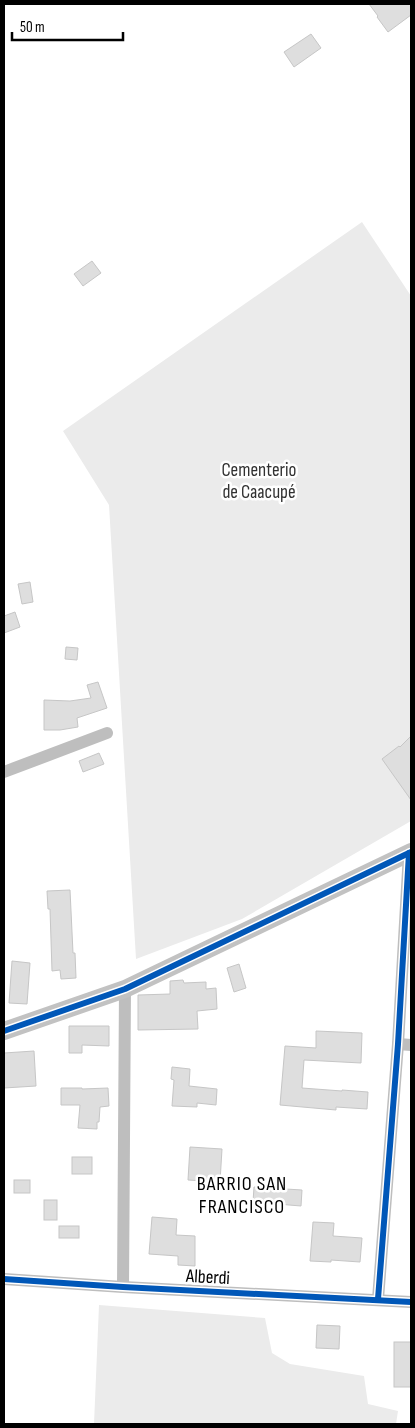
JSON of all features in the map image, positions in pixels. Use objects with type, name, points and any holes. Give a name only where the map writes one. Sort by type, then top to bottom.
[{"type":"street","points":[[4,772],[107,733]]},
{"type":"street","points":[[4,1031],[125,989],[410,853],[398,1044],[378,1300]]},
{"type":"street","points":[[123,1287],[125,989]]},
{"type":"street","points":[[398,1044],[411,1045]]},
{"type":"street","name":"Alberdi","points":[[4,1279],[411,1302]]},
{"type":"green space","name":"Cementerio de Caacupé","points":[[362,222],[411,296],[411,821],[242,919],[136,959],[109,505],[63,431]]},
{"type":"green space","points":[[99,1305],[265,1318],[272,1353],[290,1364],[364,1376],[368,1404],[398,1411],[396,1424],[94,1424]]},
{"type":"building","points":[[369,4],[411,4],[411,15],[388,32]]},
{"type":"building","points":[[311,34],[321,48],[294,67],[284,52]]},
{"type":"building","points":[[92,261],[101,273],[83,286],[74,274]]},
{"type":"building","points":[[30,582],[33,602],[22,604],[18,584]]},
{"type":"building","points":[[15,612],[20,627],[4,633],[4,616]]},
{"type":"building","points":[[66,647],[78,648],[77,660],[65,659]]},
{"type":"building","points":[[98,682],[107,708],[77,718],[78,727],[44,730],[44,700],[70,701],[91,698],[87,685]]},
{"type":"building","points":[[411,736],[411,800],[382,759],[400,747]]},
{"type":"building","points":[[99,753],[104,764],[83,772],[79,761]]},
{"type":"building","points":[[70,890],[76,978],[61,979],[60,970],[52,971],[50,909],[48,909],[47,891]]},
{"type":"building","points":[[12,961],[30,963],[27,1004],[9,1003]]},
{"type":"building","points":[[239,964],[246,988],[234,992],[227,968]]},
{"type":"building","points":[[183,980],[184,983],[206,982],[206,989],[216,988],[217,1009],[197,1011],[198,1029],[138,1030],[138,995],[170,994],[170,981]]},
{"type":"building","points":[[69,1026],[109,1026],[109,1046],[82,1045],[82,1053],[69,1053]]},
{"type":"building","points":[[316,1031],[362,1033],[361,1063],[304,1060],[302,1088],[368,1092],[367,1109],[336,1107],[336,1110],[280,1105],[285,1046],[316,1048]]},
{"type":"building","points":[[34,1051],[36,1086],[4,1088],[4,1053]]},
{"type":"building","points":[[172,1067],[190,1069],[189,1086],[217,1089],[216,1105],[197,1103],[197,1107],[172,1106],[174,1080],[171,1079]]},
{"type":"building","points":[[61,1088],[108,1088],[109,1106],[100,1107],[97,1129],[78,1128],[80,1105],[61,1105]]},
{"type":"building","points":[[190,1147],[222,1149],[220,1182],[188,1180]]},
{"type":"building","points":[[72,1157],[92,1157],[92,1174],[72,1174]]},
{"type":"building","points":[[14,1180],[30,1180],[30,1193],[14,1193]]},
{"type":"building","points":[[254,1187],[302,1190],[301,1206],[253,1202]]},
{"type":"building","points":[[44,1200],[57,1200],[57,1220],[44,1220]]},
{"type":"building","points":[[152,1217],[177,1219],[176,1235],[195,1236],[195,1266],[178,1265],[178,1256],[149,1254]]},
{"type":"building","points":[[313,1222],[334,1223],[333,1236],[362,1238],[360,1262],[310,1261]]},
{"type":"building","points":[[59,1226],[79,1226],[79,1238],[59,1238]]},
{"type":"building","points":[[317,1325],[340,1326],[339,1349],[316,1348]]},
{"type":"building","points":[[394,1342],[411,1342],[411,1387],[394,1387]]},
{"type":"cycle path","points":[[4,1031],[125,989],[411,852]]},
{"type":"cycle path","points":[[378,1299],[398,1044],[409,853]]},
{"type":"cycle path","points":[[4,1279],[411,1302]]},
{"type":"district","name":"BARRIO SAN FRANCISCO","points":[[242,1194]]}]
